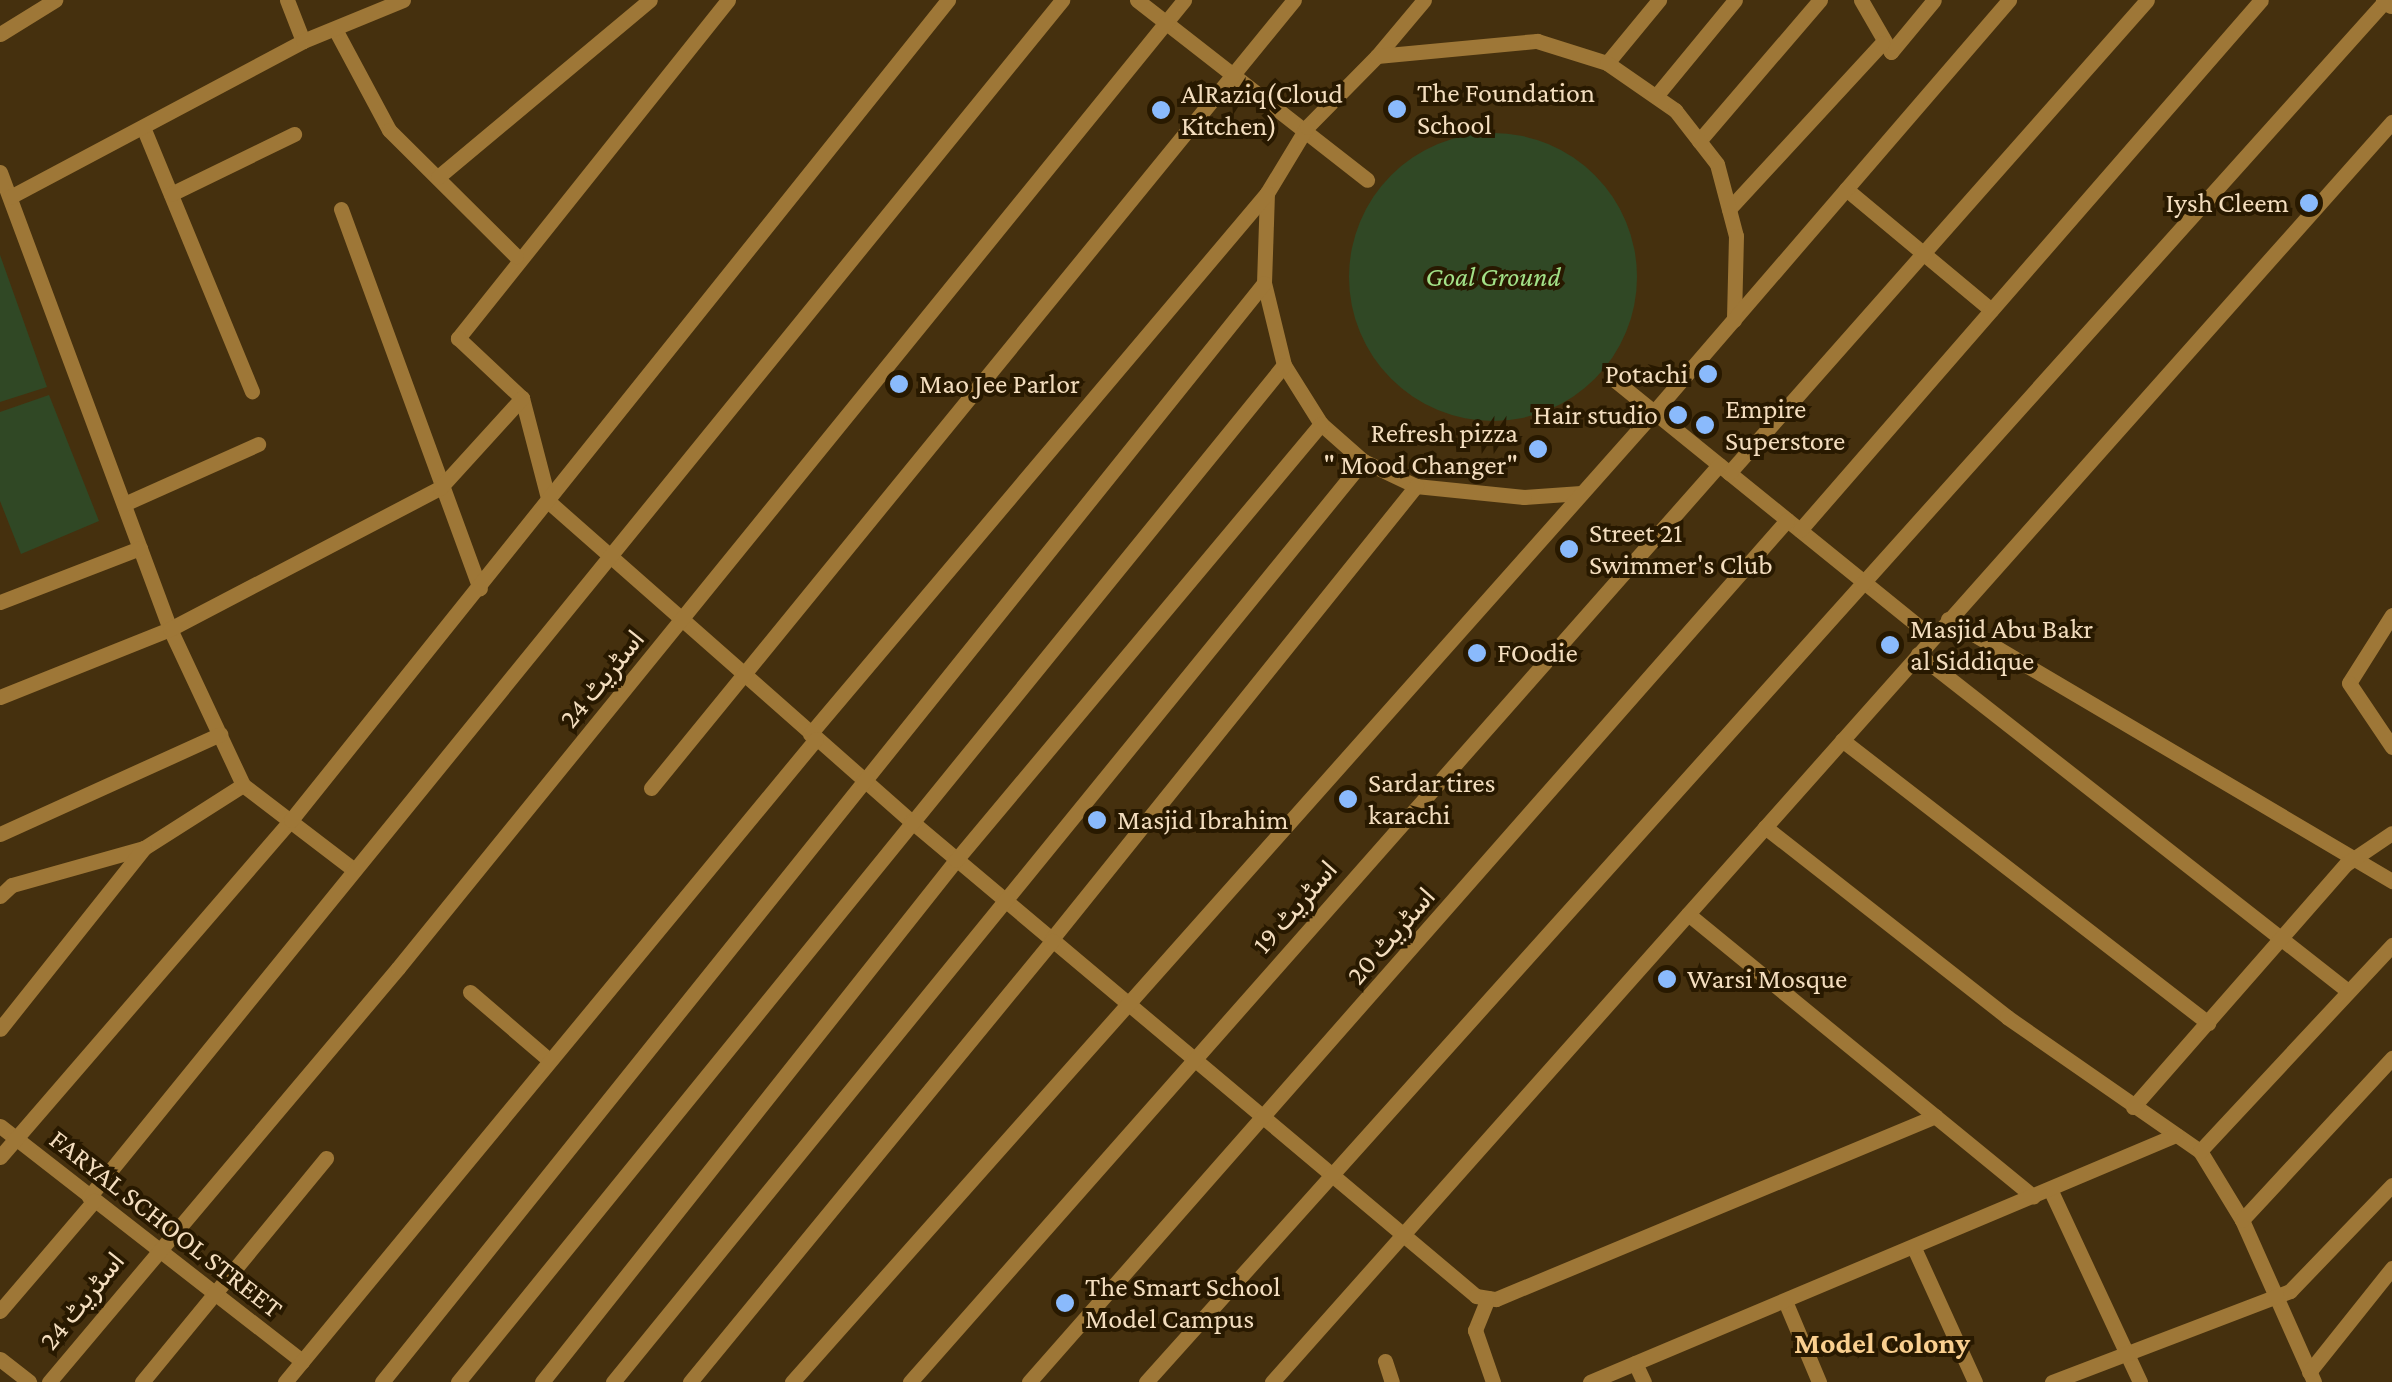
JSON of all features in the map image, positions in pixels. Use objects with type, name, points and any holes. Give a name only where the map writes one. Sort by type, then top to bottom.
[{"type":"street","points":[[0,34],[55,0]]},
{"type":"street","points":[[287,0],[304,41]]},
{"type":"street","points":[[0,222],[12,205],[144,126],[304,41],[336,31],[403,0]]},
{"type":"street","points":[[438,177],[650,0]]},
{"type":"street","points":[[728,0],[516,256],[458,338],[522,398],[550,502],[911,822],[1488,1298]]},
{"type":"street","points":[[0,1157],[291,820],[550,502],[948,0]]},
{"type":"street","points":[[0,1310],[354,870],[615,560],[1062,0]]},
{"type":"street","points":[[1136,0],[1230,74],[1307,127],[1367,180]]},
{"type":"street","name":"اسٹریٹ 24","points":[[49,1382],[682,620],[1184,0]]},
{"type":"street","points":[[651,788],[1294,0]]},
{"type":"street","points":[[285,1382],[813,736],[1268,194],[1307,127],[1377,56],[1424,0]]},
{"type":"street","points":[[1607,63],[1658,0]]},
{"type":"street","points":[[1656,96],[1735,0]]},
{"type":"street","points":[[1699,141],[1820,0]]},
{"type":"street","points":[[1861,0],[1890,52],[1934,0]]},
{"type":"street","points":[[792,1382],[1654,412],[2009,0]]},
{"type":"street","name":"اسٹریٹ 19","points":[[910,1382],[1194,1058],[1724,469],[1923,254],[2147,0]]},
{"type":"street","name":"اسٹریٹ 20","points":[[1029,1382],[1794,525],[1991,310],[2261,0]]},
{"type":"street","points":[[1146,1382],[2388,1]]},
{"type":"street","points":[[336,31],[389,130],[516,256]]},
{"type":"street","points":[[1377,56],[1537,41],[1607,63],[1656,96],[1717,164],[1736,236],[1734,320]]},
{"type":"street","points":[[1729,209],[1882,43]]},
{"type":"street","points":[[1272,1382],[2392,122]]},
{"type":"street","points":[[144,126],[252,391]]},
{"type":"street","points":[[172,194],[294,134]]},
{"type":"street","points":[[0,172],[170,629],[243,785],[354,870]]},
{"type":"street","points":[[1846,189],[1991,310]]},
{"type":"street","points":[[1268,194],[1264,283],[1284,365],[1321,424],[1362,461],[1416,486],[1524,497],[1581,493]]},
{"type":"street","points":[[341,209],[440,488],[480,588]]},
{"type":"street","points":[[382,1382],[1264,283]]},
{"type":"street","points":[[458,1382],[1284,365]]},
{"type":"street","points":[[1612,378],[1932,638]]},
{"type":"street","points":[[0,697],[170,629],[440,488],[522,398]]},
{"type":"street","points":[[542,1382],[956,860],[1321,424]]},
{"type":"street","points":[[124,504],[258,444]]},
{"type":"street","points":[[613,1382],[1362,461]]},
{"type":"street","points":[[690,1382],[1416,486]]},
{"type":"street","points":[[0,602],[140,548]]},
{"type":"street","points":[[2392,615],[2349,683],[2392,747]]},
{"type":"street","points":[[1948,619],[2392,881]]},
{"type":"street","points":[[1918,654],[2348,991]]},
{"type":"street","points":[[0,834],[220,734]]},
{"type":"street","points":[[1842,740],[2208,1023]]},
{"type":"street","points":[[0,896],[12,885],[144,848],[243,785]]},
{"type":"street","points":[[1765,826],[2133,1107],[2200,1151],[2242,1220],[2312,1377],[2392,1268]]},
{"type":"street","points":[[2133,1107],[2354,858],[2392,833]]},
{"type":"street","points":[[0,1029],[144,848]]},
{"type":"street","points":[[1688,914],[2033,1196]]},
{"type":"street","points":[[2200,1151],[2392,945]]},
{"type":"street","points":[[470,992],[548,1059]]},
{"type":"street","points":[[2242,1220],[2392,1058]]},
{"type":"street","points":[[1493,1382],[1476,1330],[1488,1298],[1935,1116]]},
{"type":"street","name":"FARYAL SCHOOL STREET","points":[[0,1126],[302,1361]]},
{"type":"street","points":[[1590,1382],[2176,1136]]},
{"type":"street","points":[[142,1382],[326,1158]]},
{"type":"street","points":[[2050,1188],[2140,1382]]},
{"type":"street","points":[[2052,1382],[2275,1296],[2315,1271],[2389,1195]]},
{"type":"street","points":[[1914,1248],[1975,1382]]},
{"type":"street","points":[[1785,1302],[1820,1382]]},
{"type":"street","points":[[0,1359],[29,1382]]},
{"type":"street","points":[[1384,1361],[1392,1382]]},
{"type":"street","points":[[1635,1363],[1644,1382]]},
{"type":"green space","name":"Goal Ground","points":[[1493,133],[1548,144],[1594,176],[1626,222],[1637,277],[1626,332],[1594,378],[1548,410],[1493,421],[1438,410],[1392,378],[1360,332],[1349,277],[1360,222],[1392,176],[1438,144]]},
{"type":"green space","points":[[0,255],[47,387],[0,402]]},
{"type":"green space","points":[[49,395],[99,521],[21,554],[0,501],[0,412]]},
{"type":"place","name":"The Foundation School","points":[[1397,109]]},
{"type":"place","name":"AlRaziq(Cloud Kitchen)","points":[[1161,110]]},
{"type":"place","name":"Iysh Cleem","points":[[2309,203]]},
{"type":"place","name":"Potachi","points":[[1708,374]]},
{"type":"place","name":"Mao Jee Parlor","points":[[899,384]]},
{"type":"place","name":"Hair studio","points":[[1678,415]]},
{"type":"place","name":"Empire Superstore","points":[[1705,425]]},
{"type":"place","name":"Refresh pizza \" Mood Changer\"","points":[[1538,449]]},
{"type":"place","name":"Street 21 Swimmer's Club","points":[[1569,549]]},
{"type":"place","name":"Masjid Abu Bakr al Siddique","points":[[1890,645]]},
{"type":"place","name":"FOodie","points":[[1477,653]]},
{"type":"place","name":"Sardar tires karachi","points":[[1348,799]]},
{"type":"place","name":"Masjid Ibrahim","points":[[1097,820]]},
{"type":"place","name":"Warsi Mosque","points":[[1667,979]]},
{"type":"place","name":"The Smart School Model Campus","points":[[1065,1303]]},
{"type":"district","name":"Model Colony","points":[[1882,1343]]}]
